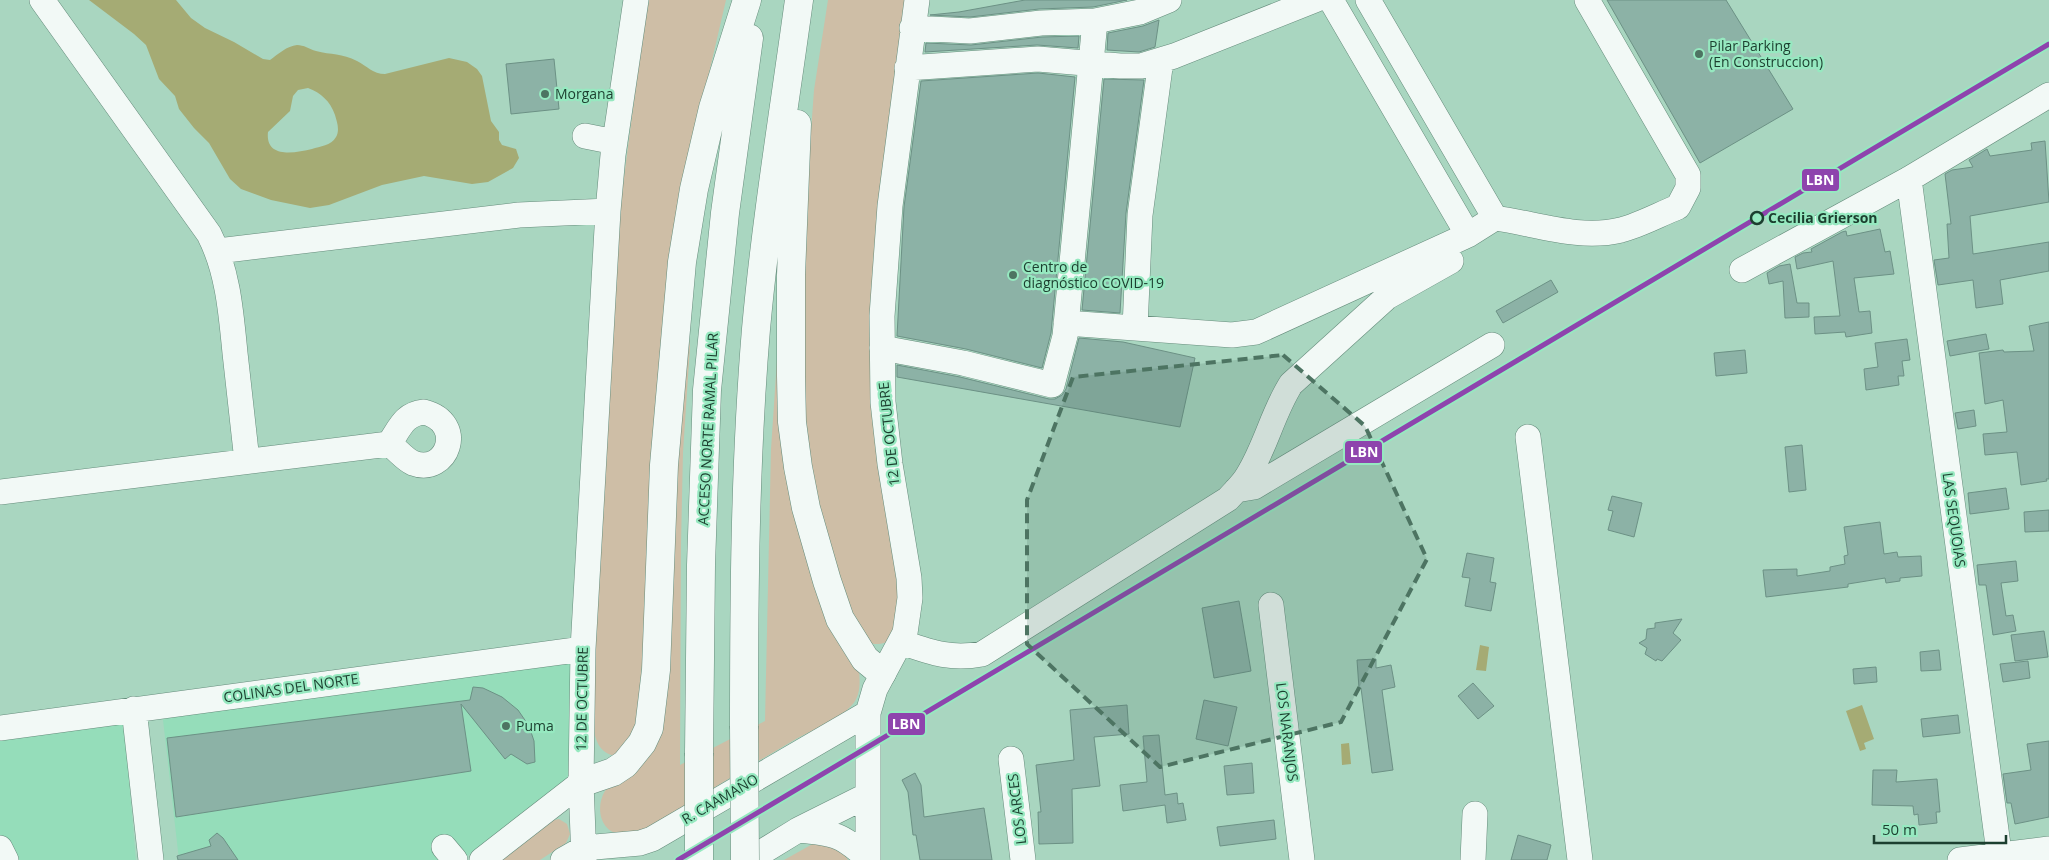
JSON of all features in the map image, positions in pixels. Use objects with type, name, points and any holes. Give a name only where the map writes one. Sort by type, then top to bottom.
[{"type":"highway","points":[[581,783],[613,772],[625,764],[642,743],[649,728],[656,670],[664,465],[682,262],[694,189],[713,108],[747,0]]},
{"type":"highway","name":"ACCESO NORTE RAMAL PILAR","points":[[699,860],[702,546],[707,390],[725,213],[755,0]]},
{"type":"highway","points":[[799,0],[791,275],[791,394],[796,458],[806,508],[826,581],[840,619],[865,659],[882,674]]},
{"type":"highway","points":[[744,860],[744,549],[748,454],[756,339],[770,207],[799,0]]},
{"type":"street","points":[[42,0],[209,234],[218,251],[224,270],[230,306],[247,460]]},
{"type":"street","name":"12 DE OCTUBRE","points":[[577,856],[581,783],[583,649],[608,211],[615,142],[636,0]]},
{"type":"street","name":"12 DE OCTUBRE","points":[[868,860],[868,713],[875,689],[901,642],[908,616],[909,578],[889,455],[883,402],[882,316],[890,206],[917,0]]},
{"type":"street","points":[[912,28],[970,32],[1041,23],[1095,21],[1140,12],[1169,0]]},
{"type":"street","points":[[907,68],[1038,59],[1141,66],[1315,0]]},
{"type":"street","points":[[1331,0],[1468,235]]},
{"type":"street","points":[[1368,0],[1495,218]]},
{"type":"street","points":[[1066,323],[1232,335],[1256,332],[1468,235],[1495,218],[1568,232],[1596,233],[1622,230],[1678,207],[1688,188],[1688,175],[1587,0]]},
{"type":"street","points":[[882,348],[963,363],[1052,385],[1066,323],[1095,21]]},
{"type":"street","points":[[1135,328],[1140,215],[1161,60]]},
{"type":"street","points":[[1742,270],[1909,179],[2049,95]]},
{"type":"street","points":[[585,136],[615,142]]},
{"type":"street","name":"LAS SEQUOIAS","points":[[1909,179],[2000,857]]},
{"type":"street","points":[[218,251],[519,215],[608,211]]},
{"type":"street","points":[[901,642],[942,656],[964,658],[982,654],[1228,498],[1254,465],[1282,398],[1291,384],[1387,297],[1451,261]]},
{"type":"street","points":[[1236,490],[1254,487],[1492,345]]},
{"type":"street","points":[[1528,437],[1580,860]]},
{"type":"street","points":[[0,492],[247,460],[389,444]]},
{"type":"street","name":"LOS NARANJOS","points":[[1271,605],[1302,860]]},
{"type":"street","name":"COLINAS DEL NORTE","points":[[0,728],[583,649]]},
{"type":"street","points":[[134,710],[151,860]]},
{"type":"street","name":"R. CAAMAÑO","points":[[577,856],[652,839],[868,713]]},
{"type":"street","name":"LOS ARCES","points":[[1011,759],[1023,860]]},
{"type":"street","points":[[482,860],[581,783]]},
{"type":"street","points":[[749,860],[798,830],[868,795]]},
{"type":"street","points":[[1473,860],[1475,814]]},
{"type":"street","points":[[798,830],[824,832],[838,836],[852,843],[868,860]]},
{"type":"street","points":[[0,848],[6,860]]},
{"type":"street","points":[[1960,860],[2000,857],[2049,849]]},
{"type":"highlighted area","points":[[1283,355],[1365,426],[1427,559],[1341,722],[1160,767],[1027,644],[1027,500],[1073,377]]},
{"type":"shaded area","points":[[89,0],[176,0],[191,18],[205,28],[263,59],[270,60],[286,49],[297,45],[346,57],[381,74],[449,58],[467,62],[477,69],[482,76],[491,121],[499,132],[499,140],[502,145],[516,149],[519,158],[513,168],[488,182],[472,184],[424,176],[382,185],[329,205],[310,208],[271,200],[241,189],[230,179],[209,143],[179,109],[175,96],[159,79],[146,45]],"holes":[[[308,88],[321,95],[333,110],[338,126],[338,132],[334,140],[328,144],[298,152],[282,152],[271,147],[268,141],[268,132],[290,111],[293,96],[298,90]]]},
{"type":"shaded area","points":[[649,0],[726,0],[687,168],[636,731],[620,756],[608,754],[600,748],[593,727],[594,593],[620,208]]},
{"type":"shaded area","points":[[828,0],[909,0],[886,162],[900,607],[893,635],[888,641],[879,644],[866,642],[858,638],[819,521],[803,415],[803,243],[814,90]]},
{"type":"shaded area","points":[[783,271],[784,419],[859,669],[860,683],[858,693],[852,705],[840,716],[777,750],[645,830],[625,834],[615,833],[604,824],[600,804],[607,788],[630,770],[668,574],[688,331],[690,347],[683,452],[681,544],[680,765],[765,721],[771,449]]},
{"type":"shaded area","points":[[1480,645],[1489,647],[1486,671],[1476,670]]},
{"type":"shaded area","points":[[571,656],[568,779],[462,860],[179,860],[162,711]]},
{"type":"shaded area","points":[[1862,705],[1874,739],[1864,743],[1866,749],[1860,751],[1846,711]]},
{"type":"shaded area","points":[[123,711],[136,860],[0,860],[0,728]]},
{"type":"shaded area","points":[[1349,743],[1351,764],[1342,765],[1341,744]]},
{"type":"shaded area","points":[[559,819],[567,824],[570,834],[566,843],[540,860],[496,860],[549,821]]},
{"type":"shaded area","points":[[818,841],[844,853],[848,860],[784,860]]},
{"type":"building","points":[[1025,0],[1127,0],[1093,7],[1039,9],[970,17],[930,15],[959,12]]},
{"type":"building","name":"Pilar Parking (En Construccion)","points":[[1607,0],[1726,0],[1793,109],[1700,163]]},
{"type":"building","points":[[1159,20],[1155,47],[1139,52],[1107,50],[1108,33],[1143,26]]},
{"type":"building","points":[[1079,36],[1078,48],[1037,45],[925,52],[926,43],[971,45],[1042,37]]},
{"type":"building","points":[[554,59],[559,109],[511,114],[506,64]]},
{"type":"building","points":[[1038,73],[1075,77],[1051,333],[1042,368],[966,349],[897,336],[904,207],[921,81]]},
{"type":"building","points":[[1104,79],[1144,80],[1126,213],[1120,313],[1082,310]]},
{"type":"building","points":[[2045,141],[2049,202],[1970,216],[1973,254],[2049,242],[2049,271],[2000,280],[2003,304],[1976,308],[1973,280],[1938,285],[1934,260],[1949,258],[1947,224],[1951,224],[1945,174],[1952,170],[1973,167],[1969,160],[1987,149],[1990,156],[2032,150],[2031,143]]},
{"type":"building","points":[[1880,229],[1885,252],[1890,251],[1894,274],[1854,278],[1859,312],[1870,311],[1872,333],[1846,337],[1845,332],[1815,334],[1814,317],[1840,316],[1833,261],[1797,269],[1795,257],[1803,253],[1812,252],[1811,249],[1842,232],[1846,231],[1847,236]]},
{"type":"building","points":[[1790,264],[1797,303],[1809,303],[1809,317],[1785,318],[1783,281],[1769,284],[1767,273],[1779,266]]},
{"type":"building","points":[[1551,280],[1558,292],[1503,323],[1496,311]]},
{"type":"building","points":[[2049,322],[2049,479],[2046,479],[2047,481],[2021,485],[2017,452],[1985,455],[1983,434],[2007,432],[2003,400],[1985,404],[1979,353],[2003,350],[2004,352],[2034,351],[2029,326]]},
{"type":"building","points":[[1986,334],[1989,349],[1950,356],[1947,341]]},
{"type":"building","points":[[1079,338],[1123,342],[1195,358],[1180,427],[897,377],[897,365],[960,377],[1055,399],[1062,395],[1066,389]]},
{"type":"building","points":[[1907,339],[1910,360],[1902,361],[1904,376],[1898,376],[1899,385],[1866,390],[1864,369],[1878,367],[1875,343]]},
{"type":"building","points":[[1745,350],[1747,373],[1716,376],[1714,353]]},
{"type":"building","points":[[1974,410],[1976,426],[1958,429],[1955,413]]},
{"type":"building","points":[[1802,445],[1806,490],[1789,492],[1785,447]]},
{"type":"building","points":[[2006,488],[2009,509],[1970,514],[1968,493]]},
{"type":"building","points":[[1612,496],[1642,503],[1634,537],[1608,530],[1613,511],[1608,510]]},
{"type":"building","points":[[2049,510],[2049,531],[2025,532],[2024,512]]},
{"type":"building","points":[[1880,522],[1884,554],[1897,552],[1898,557],[1921,556],[1922,576],[1900,578],[1900,581],[1886,583],[1885,578],[1848,584],[1848,587],[1766,597],[1763,570],[1797,569],[1797,576],[1830,571],[1830,567],[1845,564],[1844,556],[1848,555],[1844,527]]},
{"type":"building","points":[[1467,553],[1494,558],[1490,582],[1496,583],[1491,611],[1465,606],[1470,578],[1462,577]]},
{"type":"building","points":[[2016,561],[2018,581],[2001,583],[2006,616],[2013,615],[2016,631],[1993,635],[1986,585],[1979,585],[1977,565]]},
{"type":"building","points":[[1239,601],[1251,671],[1214,678],[1202,608]]},
{"type":"building","points":[[1682,619],[1673,633],[1681,640],[1662,661],[1657,659],[1656,661],[1645,654],[1647,648],[1639,643],[1646,639],[1647,629],[1655,628],[1655,623]]},
{"type":"building","points":[[2044,631],[2048,657],[2015,661],[2011,635]]},
{"type":"building","points":[[1939,650],[1941,670],[1921,671],[1920,652]]},
{"type":"building","points":[[1376,659],[1376,668],[1391,665],[1395,687],[1382,690],[1393,770],[1372,773],[1361,688],[1359,688],[1357,660]]},
{"type":"building","points":[[2028,661],[2030,678],[2003,682],[2000,664]]},
{"type":"building","points":[[1876,667],[1877,682],[1854,684],[1853,669]]},
{"type":"building","points":[[1473,683],[1494,706],[1478,719],[1458,696]]},
{"type":"building","points":[[473,687],[483,688],[502,697],[518,710],[529,726],[534,741],[535,762],[527,764],[511,754],[505,759],[461,704],[471,771],[176,817],[167,738],[470,700]]},
{"type":"building","points":[[1204,700],[1237,707],[1228,746],[1196,739]]},
{"type":"building","points":[[1127,705],[1129,734],[1094,737],[1100,786],[1072,789],[1073,843],[1039,844],[1038,812],[1041,812],[1036,765],[1074,760],[1070,710]]},
{"type":"building","points":[[1958,715],[1960,733],[1923,737],[1921,719]]},
{"type":"building","points":[[1159,735],[1165,795],[1177,793],[1178,804],[1183,803],[1186,820],[1167,823],[1165,805],[1123,811],[1120,785],[1147,782],[1143,736]]},
{"type":"building","points":[[2049,741],[2049,817],[2015,824],[2011,803],[2007,803],[2003,774],[2031,770],[2027,744]]},
{"type":"building","points":[[1252,763],[1254,793],[1227,795],[1224,766]]},
{"type":"building","points":[[1873,770],[1897,770],[1896,782],[1937,779],[1940,812],[1936,812],[1937,823],[1919,825],[1918,814],[1914,815],[1913,806],[1872,805]]},
{"type":"building","points":[[915,773],[921,785],[924,817],[984,808],[992,860],[920,860],[916,835],[913,835],[908,792],[902,780]]},
{"type":"building","points":[[1274,820],[1276,839],[1220,846],[1217,827]]},
{"type":"building","points":[[217,833],[223,838],[238,860],[178,860],[177,856],[211,846],[209,840]]},
{"type":"building","points":[[1518,835],[1551,845],[1547,860],[1511,860]]},
{"type":"transit line","name":"LBN","points":[[678,860],[2049,44]]},
{"type":"place","name":"Pilar Parking (En Construccion)","points":[[1699,54]]},
{"type":"place","name":"Morgana","points":[[545,94]]},
{"type":"place","name":"Cecilia Grierson","points":[[1757,218]]},
{"type":"place","name":"Centro de diagnóstico COVID-19","points":[[1013,275]]},
{"type":"place","name":"Puma","points":[[506,726]]}]
